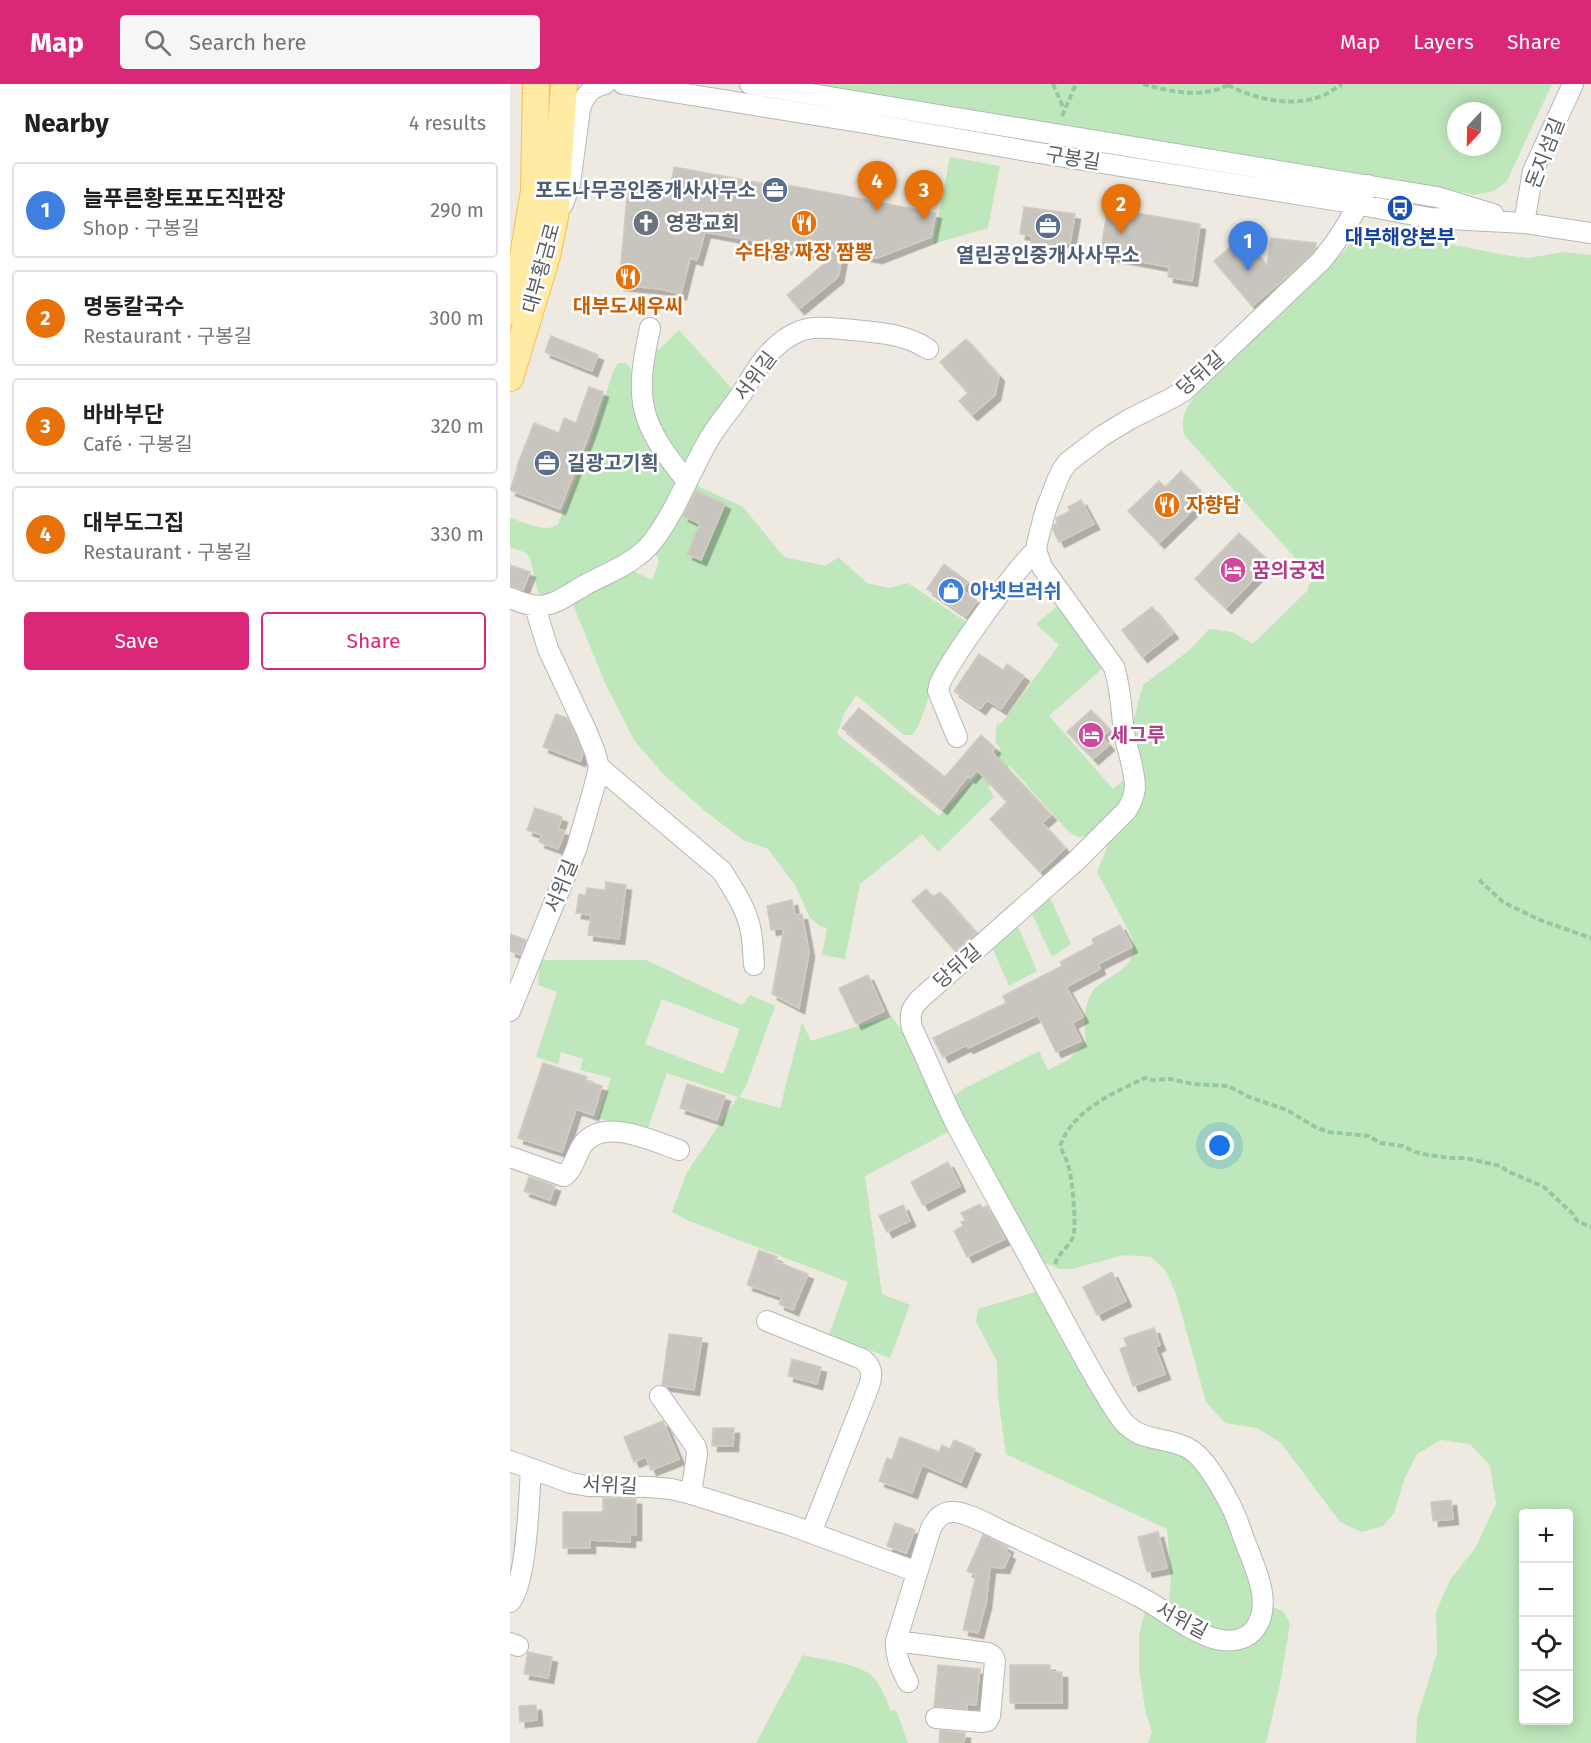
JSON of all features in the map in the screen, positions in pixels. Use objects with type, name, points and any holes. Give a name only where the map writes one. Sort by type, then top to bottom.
[{"type":"main road","name":"대부황금로","points":[[510,311],[521,268],[534,191],[536,84]]},
{"type":"main road","points":[[535,120],[544,89],[550,84]]},
{"type":"main road","name":"대부황금로","points":[[510,378],[547,256],[555,217],[564,84]]},
{"type":"street","points":[[555,217],[565,200],[570,184],[580,109],[584,98],[591,90],[605,84]]},
{"type":"street","name":"구봉길","points":[[623,84],[1359,204],[1431,218],[1524,223],[1591,232]]},
{"type":"street","name":"구봉길","points":[[750,84],[1437,197],[1524,223]]},
{"type":"street","name":"돈지섬길","points":[[1524,223],[1533,171],[1573,84]]},
{"type":"street","name":"당뒤길","points":[[1117,1414],[954,1120],[912,1028],[911,1012],[920,999],[1076,861],[1128,810],[1133,800],[1134,775],[1114,667],[1042,567],[1036,550],[1046,509],[1062,470],[1068,462],[1102,436],[1184,391],[1321,261],[1339,239],[1368,185]]},
{"type":"street","points":[[650,328],[641,380],[641,398],[645,415],[653,434],[687,481]]},
{"type":"street","name":"서위길","points":[[511,1005],[577,846],[598,767],[586,730],[548,649],[535,607],[556,602],[642,553],[662,529],[712,433],[768,355],[790,336],[802,330],[822,328],[872,332],[908,339],[928,349]]},
{"type":"street","name":"당뒤길","points":[[957,737],[938,691],[940,683],[970,635],[1001,592],[1036,550]]},
{"type":"street","points":[[510,598],[535,607]]},
{"type":"street","points":[[598,767],[722,871],[734,889],[751,928],[754,965]]},
{"type":"street","points":[[510,1156],[564,1176],[569,1173],[581,1146],[600,1132],[624,1133],[679,1150]]},
{"type":"street","points":[[767,1321],[862,1359],[868,1363],[871,1370],[870,1386],[811,1533]]},
{"type":"street","points":[[660,1396],[696,1447],[691,1494]]},
{"type":"street","name":"서위길","points":[[908,1682],[898,1662],[896,1641],[928,1537],[936,1520],[942,1514],[957,1512],[1007,1534],[1142,1598],[1202,1634],[1219,1640],[1240,1640],[1258,1625],[1262,1612],[1259,1578],[1230,1504],[1205,1463],[1188,1448],[1143,1436],[1132,1430],[1117,1414]]},
{"type":"street","name":"서위길","points":[[510,1461],[571,1483],[588,1486],[671,1489],[735,1506],[917,1572]]},
{"type":"street","points":[[510,1602],[515,1597],[521,1579],[518,1539],[531,1469]]},
{"type":"street","points":[[896,1641],[988,1653],[993,1656],[995,1661],[990,1716],[987,1721],[936,1718]]},
{"type":"path","points":[[1053,84],[1065,110]]},
{"type":"path","points":[[1060,121],[1076,84]]},
{"type":"path","points":[[1143,84],[1163,90],[1200,93],[1229,85],[1250,94],[1294,102],[1313,99],[1342,84]]},
{"type":"path","points":[[1479,880],[1503,902],[1540,920],[1591,938]]},
{"type":"path","points":[[1047,1289],[1059,1253],[1070,1243],[1074,1233],[1072,1182],[1069,1167],[1060,1146],[1064,1136],[1084,1113],[1112,1094],[1145,1078],[1152,1080],[1170,1078],[1193,1084],[1228,1086],[1249,1097],[1287,1110],[1317,1128],[1329,1132],[1370,1136],[1380,1143],[1403,1146],[1414,1152],[1465,1158],[1501,1166],[1544,1187],[1573,1214],[1577,1221],[1591,1227]]},
{"type":"green space","points":[[805,84],[1552,84],[1507,181],[1494,191],[1475,195],[1382,177]]},
{"type":"green space","points":[[950,157],[1000,166],[988,228],[933,244]]},
{"type":"green space","points":[[1370,231],[1383,231],[1528,258],[1563,252],[1591,255],[1591,1743],[1416,1743],[1417,1718],[1437,1653],[1436,1612],[1450,1580],[1476,1547],[1496,1504],[1490,1466],[1470,1444],[1441,1440],[1417,1454],[1405,1478],[1394,1513],[1383,1526],[1362,1532],[1340,1522],[1281,1443],[1257,1428],[1225,1423],[1206,1402],[1176,1294],[1166,1271],[1151,1257],[1124,1255],[1072,1269],[1060,1269],[1045,1263],[1031,1247],[954,1101],[955,1095],[963,1089],[1039,1051],[1048,1070],[1068,1060],[1086,1042],[1085,1014],[1091,994],[1097,986],[1124,968],[1131,958],[1132,937],[1097,872],[1110,841],[1136,813],[1144,798],[1144,777],[1132,726],[1143,685],[1191,649],[1209,629],[1232,632],[1253,644],[1307,591],[1311,581],[1307,571],[1185,436],[1183,419],[1196,395],[1229,359],[1354,240]]},
{"type":"green space","points":[[679,330],[736,393],[690,462],[684,463],[678,459],[651,411],[649,359]]},
{"type":"green space","points":[[619,363],[626,363],[632,370],[634,404],[642,430],[678,479],[653,530],[632,552],[546,596],[541,595],[538,592],[530,558],[526,553],[510,547],[510,518],[541,528],[558,524],[588,448],[614,369]]},
{"type":"green space","points":[[691,483],[743,507],[784,557],[826,566],[838,557],[867,583],[889,588],[908,583],[968,623],[936,675],[919,725],[912,735],[904,735],[856,695],[844,714],[837,734],[939,816],[1001,749],[995,742],[997,723],[1001,724],[1059,645],[1036,624],[1061,603],[1106,665],[1049,716],[1113,789],[1128,777],[1124,800],[1089,836],[1078,836],[1068,831],[1010,766],[988,787],[994,797],[938,852],[922,834],[860,884],[845,959],[822,955],[827,928],[820,926],[810,918],[795,885],[768,849],[743,840],[705,811],[663,774],[634,740],[605,683],[574,607],[575,602],[631,570],[652,580],[659,562],[655,551]]},
{"type":"green space","points":[[1049,895],[1071,944],[1052,957],[1031,912]]},
{"type":"green space","points":[[1017,924],[1037,971],[1009,986],[992,947]]},
{"type":"green space","points":[[540,960],[646,960],[742,1005],[750,995],[775,1006],[746,1086],[739,1097],[780,1108],[802,1022],[811,1041],[891,1016],[910,1040],[950,1131],[865,1176],[882,1294],[910,1305],[890,1358],[829,1334],[848,1282],[689,1221],[672,1212],[687,1172],[738,1097],[667,1073],[646,1134],[598,1118],[611,1078],[580,1070],[583,1059],[561,1052],[558,1064],[536,1057],[557,992],[538,985]],"holes":[[[662,999],[740,1029],[723,1074],[645,1044]]]},
{"type":"green space","points":[[1035,1292],[1108,1414],[1162,1448],[1191,1459],[1213,1485],[1259,1594],[1249,1627],[1236,1634],[1218,1634],[1174,1611],[1169,1602],[1171,1581],[1167,1529],[1006,1454],[998,1397],[997,1362],[976,1321],[978,1309]]},
{"type":"green space","points":[[1269,1606],[1283,1611],[1290,1623],[1281,1679],[1266,1743],[1148,1743],[1152,1732],[1145,1709],[1139,1668],[1139,1635],[1146,1607],[1230,1647]]},
{"type":"green space","points":[[803,1655],[851,1665],[874,1678],[891,1711],[896,1710],[908,1743],[756,1743]]},
{"type":"building","points":[[674,167],[766,184],[766,181],[936,213],[931,237],[877,258],[843,252],[838,277],[799,309],[787,295],[831,258],[781,248],[780,255],[753,250],[755,241],[705,232],[697,260],[690,258],[681,294],[661,289],[619,285],[628,185],[670,189]]},
{"type":"building","points":[[1024,207],[1075,214],[1070,243],[1060,241],[1059,251],[1031,247],[1031,236],[1020,234]]},
{"type":"building","points":[[1108,208],[1200,224],[1192,281],[1168,277],[1169,267],[1100,254]]},
{"type":"building","points":[[1242,237],[1267,266],[1271,238],[1316,243],[1312,253],[1252,306],[1214,261]]},
{"type":"building","points":[[551,336],[598,355],[592,371],[545,352]]},
{"type":"building","points":[[966,339],[999,376],[995,395],[972,415],[959,401],[968,393],[940,362]]},
{"type":"building","points":[[589,387],[603,392],[560,509],[510,490],[534,423],[559,433],[564,418],[576,423]]},
{"type":"building","points":[[1181,471],[1206,497],[1159,543],[1128,511],[1159,481],[1165,487]]},
{"type":"building","points":[[696,491],[725,504],[701,560],[687,554],[700,524],[683,516]]},
{"type":"building","points":[[1081,500],[1094,524],[1059,542],[1053,530],[1057,523],[1056,518],[1070,511],[1068,507]]},
{"type":"building","points":[[1239,533],[1270,562],[1226,608],[1195,579]]},
{"type":"building","points":[[944,564],[968,582],[962,590],[977,601],[966,616],[927,589]]},
{"type":"building","points":[[510,565],[530,572],[523,590],[510,586]]},
{"type":"building","points":[[1152,607],[1173,633],[1142,657],[1122,630]]},
{"type":"building","points":[[979,654],[1003,670],[1007,664],[1024,676],[1001,709],[987,700],[980,709],[954,691]]},
{"type":"building","points":[[859,708],[945,777],[981,735],[995,748],[992,752],[1051,815],[1042,823],[1065,848],[1040,872],[990,819],[1007,802],[977,770],[970,778],[968,776],[942,809],[842,728]]},
{"type":"building","points":[[1091,710],[1110,730],[1102,737],[1109,745],[1093,759],[1067,732]]},
{"type":"building","points":[[556,714],[567,718],[583,753],[580,761],[543,747]]},
{"type":"building","points":[[535,808],[562,817],[558,829],[565,831],[558,849],[539,842],[542,835],[527,830]]},
{"type":"building","points":[[606,882],[626,885],[619,939],[588,935],[591,915],[576,913],[579,894],[586,895],[587,888],[605,890]]},
{"type":"building","points":[[926,889],[933,897],[940,892],[976,933],[955,951],[912,901]]},
{"type":"building","points":[[792,900],[795,915],[802,914],[809,952],[799,1008],[772,994],[784,928],[771,930],[767,906]]},
{"type":"building","points":[[1120,925],[1132,947],[1098,964],[1100,969],[1066,987],[1083,1017],[1072,1023],[1081,1041],[1056,1052],[1038,1015],[968,1048],[967,1045],[943,1057],[933,1038],[1006,1003],[1003,996],[1062,966],[1060,962],[1094,944],[1092,939]]},
{"type":"building","points":[[510,934],[526,940],[520,955],[510,951]]},
{"type":"building","points":[[868,975],[884,1011],[856,1024],[839,988]]},
{"type":"building","points":[[543,1063],[587,1077],[585,1081],[602,1086],[593,1115],[576,1109],[562,1152],[518,1138]]},
{"type":"building","points":[[687,1084],[725,1096],[717,1120],[680,1108]]},
{"type":"building","points":[[948,1162],[960,1186],[923,1205],[911,1182]]},
{"type":"building","points":[[529,1177],[555,1186],[550,1200],[524,1191]]},
{"type":"building","points":[[980,1204],[982,1208],[987,1206],[1005,1239],[967,1257],[954,1231],[963,1226],[961,1222],[965,1220],[961,1213]]},
{"type":"building","points":[[903,1205],[910,1221],[887,1232],[879,1216]]},
{"type":"building","points":[[759,1250],[777,1257],[775,1261],[808,1274],[793,1310],[779,1304],[782,1297],[747,1285]]},
{"type":"building","points":[[1112,1272],[1126,1301],[1097,1315],[1083,1287]]},
{"type":"building","points":[[1154,1328],[1160,1345],[1155,1347],[1165,1374],[1133,1386],[1120,1349],[1127,1346],[1124,1338]]},
{"type":"building","points":[[669,1334],[702,1338],[694,1390],[662,1385]]},
{"type":"building","points":[[792,1359],[821,1367],[817,1384],[788,1376]]},
{"type":"building","points":[[663,1421],[679,1459],[651,1470],[646,1457],[634,1462],[624,1437]]},
{"type":"building","points":[[713,1428],[734,1428],[733,1446],[712,1446]]},
{"type":"building","points":[[900,1437],[939,1452],[942,1445],[950,1449],[954,1440],[975,1449],[961,1482],[922,1465],[912,1493],[879,1481],[887,1458],[892,1460]]},
{"type":"building","points":[[603,1498],[636,1499],[636,1535],[630,1535],[630,1542],[590,1540],[590,1548],[563,1548],[563,1512],[603,1512]]},
{"type":"building","points":[[1451,1500],[1453,1519],[1433,1521],[1431,1502]]},
{"type":"building","points":[[895,1523],[915,1530],[906,1553],[887,1546]]},
{"type":"building","points":[[1158,1532],[1167,1568],[1147,1572],[1138,1537]]},
{"type":"building","points":[[983,1535],[1008,1547],[1006,1552],[1010,1554],[1004,1568],[990,1567],[986,1603],[978,1633],[963,1630],[976,1575],[967,1571]]},
{"type":"building","points":[[528,1652],[552,1657],[548,1678],[524,1674]]},
{"type":"building","points":[[938,1665],[980,1669],[976,1705],[967,1704],[967,1709],[934,1707]]},
{"type":"building","points":[[1010,1665],[1050,1665],[1050,1672],[1062,1672],[1062,1703],[1010,1703]]},
{"type":"building","points":[[536,1705],[537,1720],[520,1722],[519,1706]]},
{"type":"building","points":[[940,1730],[965,1733],[964,1743],[939,1743]]},
{"type":"place","name":"포도나무공인중개사사무소","points":[[775,190]]},
{"type":"place","name":"대부해양본부","points":[[1400,208]]},
{"type":"place","name":"대부도그집","points":[[877,211]]},
{"type":"place","name":"바바부단","points":[[924,220]]},
{"type":"place","name":"영광교회","points":[[646,223]]},
{"type":"place","name":"수타왕 짜장 짬뽕","points":[[804,223]]},
{"type":"place","name":"열린공인중개사사무소","points":[[1048,226]]},
{"type":"place","name":"명동칼국수","points":[[1121,234]]},
{"type":"place","name":"늘푸른황토포도직판장","points":[[1248,271]]},
{"type":"place","name":"대부도새우씨","points":[[628,277]]},
{"type":"place","name":"길광고기획","points":[[547,463]]},
{"type":"place","name":"자향담","points":[[1167,505]]},
{"type":"place","name":"꿈의궁전","points":[[1233,570]]},
{"type":"place","name":"아넷브러쉬","points":[[951,591]]},
{"type":"place","name":"세그루","points":[[1091,735]]}]
